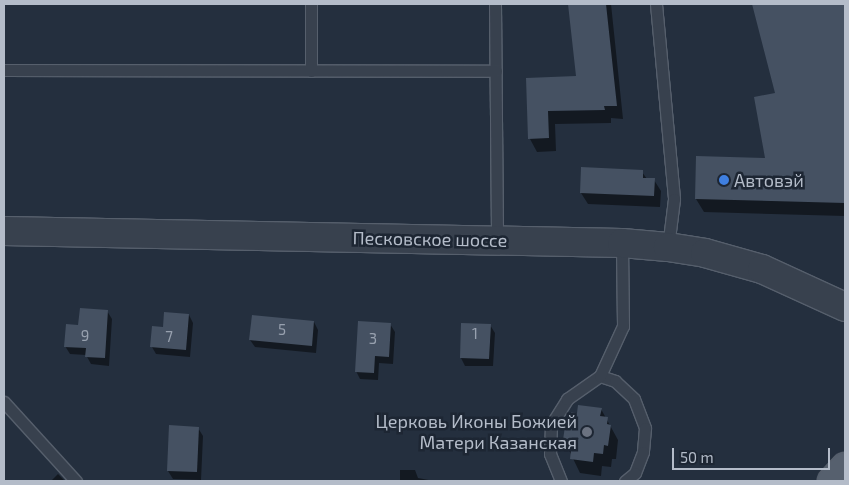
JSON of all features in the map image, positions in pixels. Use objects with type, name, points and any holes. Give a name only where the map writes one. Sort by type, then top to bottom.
[{"type":"main road","points":[[832,481],[845,468]]},
{"type":"street","name":"Песковское шоссе","points":[[4,231],[622,243],[668,247],[705,253],[762,269],[845,307]]},
{"type":"lane","points":[[311,4],[311,71]]},
{"type":"lane","points":[[495,4],[497,240]]},
{"type":"lane","points":[[656,4],[674,199],[668,247]]},
{"type":"lane","points":[[4,70],[496,71]]},
{"type":"lane","points":[[561,481],[550,454],[550,425],[567,399],[600,376],[623,326],[622,243]]},
{"type":"lane","points":[[600,376],[616,381],[634,399],[645,428],[643,452],[635,473],[625,481]]},
{"type":"lane","points":[[4,402],[76,481]]},
{"type":"building","points":[[568,4],[606,4],[617,106],[604,106],[605,110],[548,111],[549,138],[528,139],[526,78],[576,76]]},
{"type":"building","points":[[752,4],[845,4],[845,203],[695,199],[696,156],[765,158],[754,97],[775,93]]},
{"type":"building","points":[[581,167],[643,170],[643,178],[655,178],[654,196],[580,193]]},
{"type":"building","points":[[80,308],[108,310],[105,358],[85,357],[86,348],[64,347],[66,324],[78,325]]},
{"type":"building","points":[[164,312],[189,314],[186,350],[150,347],[152,326],[163,327]]},
{"type":"building","points":[[252,315],[314,321],[312,346],[249,340]]},
{"type":"building","points":[[358,321],[391,323],[389,357],[375,356],[374,373],[355,372]]},
{"type":"building","points":[[461,323],[491,324],[489,359],[460,358]]},
{"type":"building","name":"Церковь Иконы Божией Матери Казанская","points":[[578,405],[602,408],[600,416],[608,417],[607,424],[611,425],[608,446],[604,445],[603,454],[594,453],[593,462],[570,459],[571,450],[566,449],[567,441],[563,440],[566,419],[570,420],[571,412],[577,413]]},
{"type":"building","points":[[169,425],[199,427],[197,472],[167,471]]},
{"type":"place","name":"Автовэй","points":[[724,180]]},
{"type":"place","name":"Церковь Иконы Божией Матери Казанская","points":[[587,432]]}]
